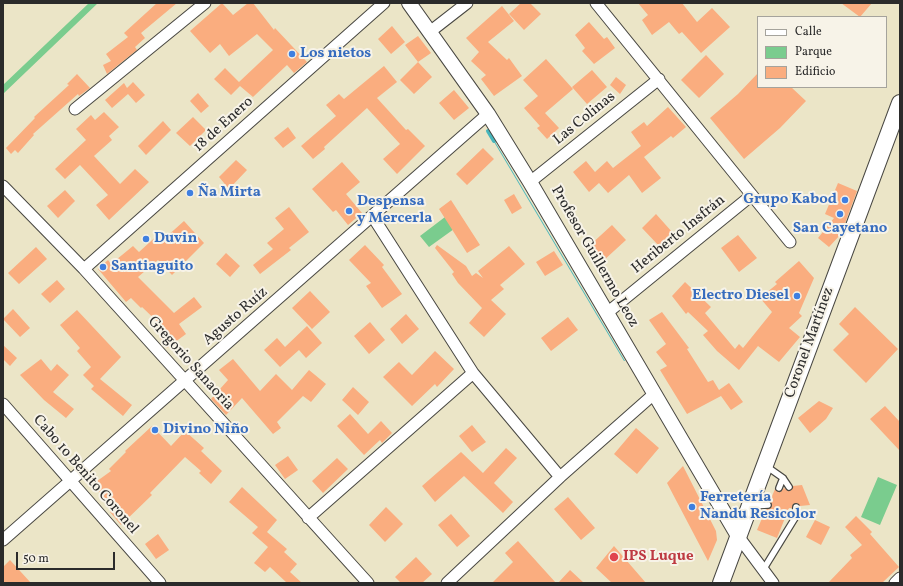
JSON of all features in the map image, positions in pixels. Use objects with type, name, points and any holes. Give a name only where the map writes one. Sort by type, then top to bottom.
[{"type":"main road","name":"Coronel Martínez","points":[[721,583],[900,103]]},
{"type":"street","points":[[75,108],[205,3]]},
{"type":"street","name":"18 de Enero","points":[[84,269],[384,3]]},
{"type":"street","name":"Profesor Guillermo Leoz","points":[[409,3],[488,114],[530,182],[654,394],[737,540]]},
{"type":"street","points":[[431,32],[467,3]]},
{"type":"street","points":[[596,3],[790,242]]},
{"type":"street","name":"Las Colinas","points":[[530,182],[659,79]]},
{"type":"street","name":"Agusto Ruíz","points":[[3,540],[373,217],[488,114]]},
{"type":"street","name":"Gregorio Sanaoria","points":[[3,186],[84,269],[368,583]]},
{"type":"street","name":"Heriberto Insfrán","points":[[607,313],[752,195]]},
{"type":"street","points":[[373,217],[473,373],[560,477]]},
{"type":"street","points":[[308,518],[473,373]]},
{"type":"street","points":[[446,583],[560,477],[654,394]]},
{"type":"street","name":"Cabo 1o Benito Coronel","points":[[3,404],[160,583]]},
{"type":"street","points":[[737,540],[773,583]]},
{"type":"street","points":[[895,583],[900,578]]},
{"type":"lane","points":[[764,465],[783,478],[789,487]]},
{"type":"lane","points":[[779,488],[783,478]]},
{"type":"lane","points":[[749,506],[768,505]]},
{"type":"lane","points":[[763,570],[795,518],[796,507]]},
{"type":"green space","points":[[89,3],[98,3],[3,94],[3,85]]},
{"type":"green space","points":[[445,217],[454,229],[429,247],[420,236]]},
{"type":"green space","points":[[878,477],[897,485],[880,525],[861,517]]},
{"type":"water","points":[[488,130],[625,361],[624,361]]},
{"type":"building","points":[[157,3],[177,3],[141,33],[145,38],[135,47],[137,50],[107,74],[103,65],[111,61],[106,54],[128,37],[124,33]]},
{"type":"building","points":[[222,3],[233,15],[248,3],[253,3],[274,30],[275,28],[307,62],[294,73],[287,65],[253,97],[240,86],[231,95],[214,79],[225,68],[239,82],[273,50],[257,34],[229,56],[220,44],[210,53],[190,31]]},
{"type":"building","points":[[521,3],[530,3],[541,14],[524,30],[509,14]]},
{"type":"building","points":[[638,3],[682,3],[697,22],[712,8],[730,27],[701,53],[682,32],[679,34],[669,22],[652,35],[642,20],[648,15]]},
{"type":"building","points":[[841,3],[872,3],[861,16],[859,16]]},
{"type":"building","points":[[502,6],[514,21],[488,42],[507,60],[509,58],[522,76],[494,96],[481,79],[486,75],[471,61],[479,52],[466,38]]},
{"type":"building","points":[[589,22],[604,39],[607,37],[615,48],[594,64],[582,51],[585,48],[575,35]]},
{"type":"building","points":[[392,26],[405,42],[391,54],[378,39]]},
{"type":"building","points":[[418,36],[431,53],[418,62],[405,45]]},
{"type":"building","points":[[706,55],[724,74],[699,98],[681,80]]},
{"type":"building","points":[[546,59],[573,89],[545,113],[559,128],[547,139],[537,128],[540,126],[524,108],[538,96],[523,80]]},
{"type":"building","points":[[418,62],[432,77],[414,94],[400,80]]},
{"type":"building","points":[[384,66],[397,82],[377,98],[406,130],[408,129],[425,146],[397,174],[383,159],[400,144],[367,108],[313,159],[301,146],[336,116],[326,105],[339,94],[344,99]]},
{"type":"building","points":[[592,70],[607,87],[587,104],[572,87]]},
{"type":"building","points":[[77,74],[90,88],[79,96],[78,94],[33,134],[34,135],[18,153],[15,150],[11,154],[6,148],[35,118],[34,117],[69,85],[67,84]]},
{"type":"building","points":[[757,74],[757,88],[792,88],[806,101],[780,128],[744,159],[710,118],[738,94]]},
{"type":"building","points":[[616,77],[626,85],[620,94],[610,85]]},
{"type":"building","points":[[133,82],[145,95],[136,103],[128,94],[112,108],[105,100],[124,83],[127,88]]},
{"type":"building","points":[[454,90],[469,108],[454,120],[439,103]]},
{"type":"building","points":[[198,93],[209,106],[201,113],[190,101]]},
{"type":"building","points":[[668,107],[686,127],[673,138],[671,136],[644,157],[661,178],[642,193],[629,175],[608,193],[599,183],[589,192],[573,172],[586,161],[595,172],[607,161],[613,168],[641,146],[631,132],[644,122],[647,126]]},
{"type":"building","points":[[104,112],[119,127],[109,136],[112,140],[94,156],[120,184],[135,169],[149,182],[109,220],[96,205],[108,195],[80,165],[65,179],[55,169],[86,140],[76,129],[91,115],[95,120]]},
{"type":"building","points":[[193,117],[206,130],[190,146],[176,133]]},
{"type":"building","points":[[163,121],[171,130],[146,155],[138,146]]},
{"type":"building","points":[[288,127],[296,138],[283,148],[274,138]]},
{"type":"building","points":[[483,148],[494,159],[467,185],[456,174]]},
{"type":"building","points":[[236,160],[247,170],[229,189],[219,177]]},
{"type":"building","points":[[342,162],[360,182],[346,194],[362,213],[348,225],[336,210],[333,212],[312,189]]},
{"type":"building","points":[[838,183],[857,191],[841,234],[829,247],[818,238],[834,218],[825,214]]},
{"type":"building","points":[[65,190],[75,201],[58,218],[47,206]]},
{"type":"building","points":[[514,194],[522,208],[512,214],[504,200]]},
{"type":"building","points":[[451,200],[480,245],[467,253],[439,209]]},
{"type":"building","points":[[289,207],[309,232],[289,248],[291,250],[260,274],[253,265],[273,249],[267,243],[284,229],[275,218]]},
{"type":"building","points":[[656,214],[673,233],[659,246],[642,228]]},
{"type":"building","points":[[184,221],[204,243],[172,275],[158,260],[138,277],[174,313],[194,297],[202,307],[179,324],[186,334],[167,348],[160,338],[168,332],[131,298],[126,302],[98,269],[108,260],[111,264],[133,246],[139,252],[161,232],[165,238]]},
{"type":"building","points":[[612,225],[626,240],[603,261],[589,246]]},
{"type":"building","points":[[738,235],[757,258],[739,272],[721,248]]},
{"type":"building","points":[[365,245],[384,265],[382,267],[402,294],[382,308],[366,286],[371,283],[349,260]]},
{"type":"building","points":[[437,245],[466,266],[472,276],[476,273],[483,278],[478,271],[509,246],[525,264],[500,285],[504,289],[491,300],[506,314],[484,337],[469,323],[482,308],[458,283],[452,274],[454,272],[435,248]]},
{"type":"building","points":[[36,247],[47,259],[19,284],[8,273]]},
{"type":"building","points":[[554,251],[563,265],[545,276],[536,262]]},
{"type":"building","points":[[226,253],[240,266],[230,277],[216,264]]},
{"type":"building","points":[[799,261],[814,278],[799,313],[802,316],[789,328],[800,337],[779,362],[758,346],[739,370],[717,351],[703,335],[708,331],[688,312],[686,314],[672,296],[685,282],[711,307],[705,313],[735,349],[739,344],[743,348],[772,312],[760,298],[777,284],[775,282]]},
{"type":"building","points":[[57,280],[65,289],[50,303],[41,294]]},
{"type":"building","points":[[310,291],[330,312],[312,329],[292,308]]},
{"type":"building","points":[[855,307],[898,349],[866,383],[833,350],[849,334],[839,324]]},
{"type":"building","points":[[13,309],[30,328],[20,337],[3,319]]},
{"type":"building","points":[[77,310],[121,357],[100,379],[132,405],[123,416],[91,389],[94,386],[83,375],[91,367],[77,351],[80,348],[60,325]]},
{"type":"building","points":[[662,312],[689,348],[687,349],[708,382],[713,380],[719,390],[729,383],[743,402],[731,410],[721,396],[687,414],[660,370],[667,366],[656,352],[666,344],[649,320]]},
{"type":"building","points":[[406,314],[419,329],[402,344],[390,329]]},
{"type":"building","points":[[568,317],[578,330],[551,351],[541,338]]},
{"type":"building","points":[[370,322],[385,340],[369,354],[354,336]]},
{"type":"building","points":[[307,326],[322,343],[306,358],[299,350],[280,367],[264,350],[277,338],[285,347]]},
{"type":"building","points":[[3,345],[17,358],[10,366],[3,359]]},
{"type":"building","points":[[435,351],[454,369],[437,387],[435,384],[412,406],[383,377],[399,362],[412,375]]},
{"type":"building","points":[[41,359],[51,371],[57,364],[69,375],[53,392],[74,409],[66,418],[44,400],[20,375]]},
{"type":"building","points":[[233,359],[260,391],[276,374],[292,390],[309,370],[326,384],[311,402],[303,396],[277,422],[281,428],[273,434],[242,398],[226,415],[211,399],[228,380],[219,370]]},
{"type":"building","points":[[353,387],[369,402],[358,415],[342,400]]},
{"type":"building","points":[[819,401],[833,408],[826,419],[810,433],[798,418]]},
{"type":"building","points":[[885,406],[900,422],[900,451],[870,419]]},
{"type":"building","points":[[350,414],[368,434],[381,421],[392,433],[382,443],[380,440],[364,455],[337,426]]},
{"type":"building","points":[[472,425],[486,442],[472,452],[459,436]]},
{"type":"building","points":[[152,426],[171,446],[185,431],[204,448],[201,451],[222,471],[211,484],[199,473],[201,471],[185,457],[150,493],[152,495],[121,525],[110,512],[113,510],[93,484],[111,471],[109,469],[126,452],[125,451]]},
{"type":"building","points":[[636,428],[659,448],[637,474],[614,454]]},
{"type":"building","points":[[506,448],[517,458],[494,483],[513,502],[503,513],[464,476],[435,502],[422,486],[461,452],[483,473]]},
{"type":"building","points":[[288,456],[298,470],[285,479],[275,465]]},
{"type":"building","points":[[337,458],[348,469],[323,493],[312,481]]},
{"type":"building","name":"Ferretería Nandu Resicolor","points":[[683,466],[716,531],[717,540],[708,561],[667,483]]},
{"type":"building","points":[[802,485],[810,505],[800,506],[797,503],[793,504],[792,508],[789,508],[777,538],[757,530],[766,509],[772,507],[770,501],[775,489],[780,492],[784,488],[790,491],[793,486]]},
{"type":"building","points":[[242,487],[277,520],[267,532],[287,549],[284,552],[297,564],[290,572],[302,583],[287,583],[270,567],[265,572],[254,563],[268,547],[252,533],[258,527],[229,502]]},
{"type":"building","points":[[568,497],[595,528],[581,540],[554,509]]},
{"type":"building","points":[[386,507],[403,524],[385,542],[369,525]]},
{"type":"building","points":[[451,514],[470,536],[457,547],[438,525]]},
{"type":"building","points":[[856,516],[872,532],[870,534],[899,567],[882,583],[828,583],[852,558],[850,555],[862,545],[845,527]]},
{"type":"building","points":[[815,520],[830,527],[821,545],[806,537]]},
{"type":"building","points":[[158,534],[169,550],[156,559],[145,544]]},
{"type":"building","points":[[518,541],[556,583],[492,583],[513,562],[505,553]]},
{"type":"building","name":"IPS Luque","points":[[614,546],[646,583],[612,583],[596,568]]},
{"type":"building","points":[[416,557],[432,574],[422,583],[401,583],[395,577]]},
{"type":"building","points":[[10,560],[31,583],[3,583],[3,567]]},
{"type":"building","points":[[570,570],[584,583],[558,583]]},
{"type":"waterway","points":[[488,131],[494,141]]},
{"type":"place","name":"Los nietos","points":[[292,54]]},
{"type":"place","name":"Ña Mirta","points":[[190,193]]},
{"type":"place","name":"Grupo Kabod","points":[[845,200]]},
{"type":"place","name":"Despensa y Mercerla","points":[[349,211]]},
{"type":"place","name":"San Cayetano","points":[[840,214]]},
{"type":"place","name":"Duvin","points":[[146,239]]},
{"type":"place","name":"Santiaguito","points":[[103,267]]},
{"type":"place","name":"Electro Diesel","points":[[797,296]]},
{"type":"place","name":"Divino Niño","points":[[155,430]]},
{"type":"place","name":"Ferretería Nandu Resicolor","points":[[692,507]]},
{"type":"place","name":"IPS Luque","points":[[614,557]]}]
